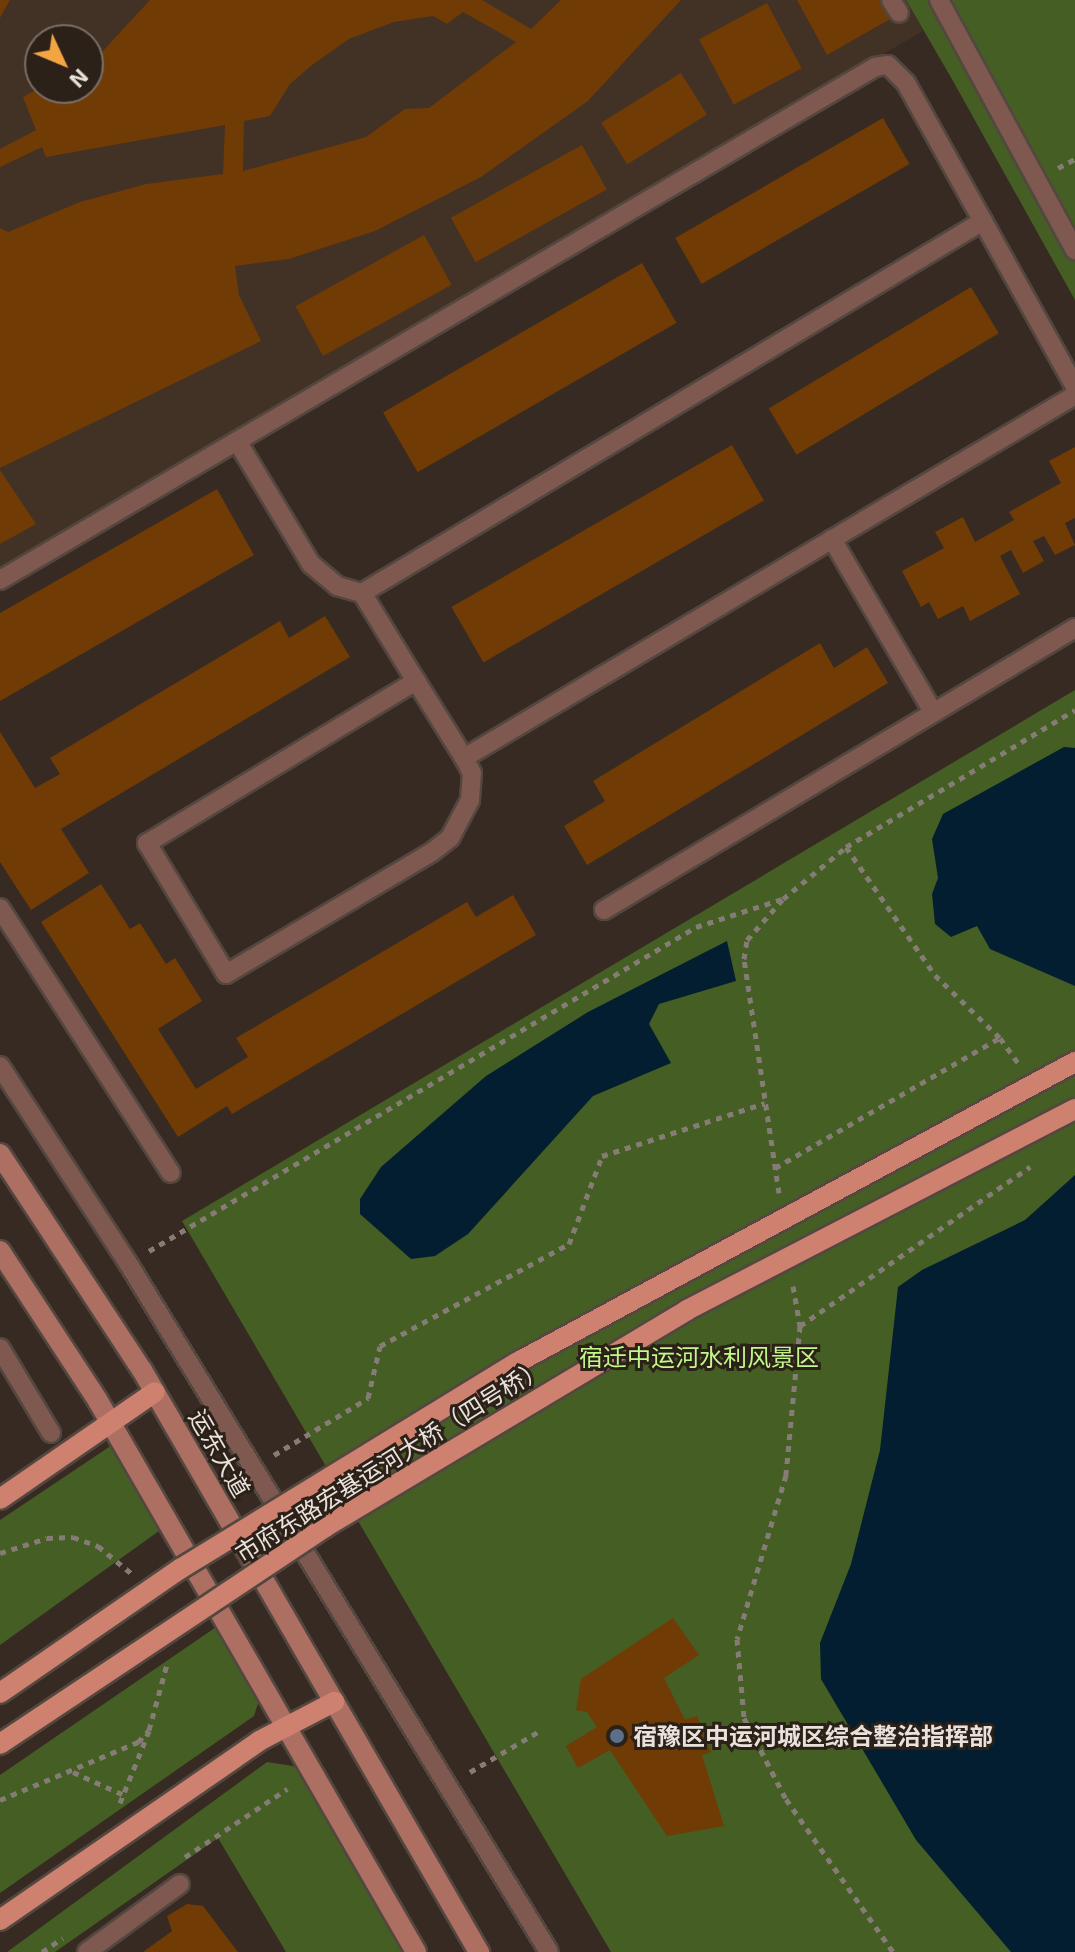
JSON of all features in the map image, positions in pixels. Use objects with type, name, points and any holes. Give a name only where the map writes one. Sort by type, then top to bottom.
[{"type":"main road","name":"市府东路宏基运河大桥（四号桥）","points":[[0,1693],[180,1569],[518,1362],[1075,1062]]},
{"type":"main road","name":"市府东路宏基运河大桥（四号桥）","points":[[0,1744],[325,1527],[687,1310],[1075,1109]]},
{"type":"main road","name":"运东大道","points":[[0,1154],[91,1286],[155,1392],[479,1952]]},
{"type":"main road","points":[[0,1251],[109,1421],[416,1952]]},
{"type":"main road","points":[[0,1499],[155,1392]]},
{"type":"main road","points":[[0,1920],[285,1727],[334,1702]]},
{"type":"lane","points":[[939,0],[1075,251]]},
{"type":"lane","points":[[0,580],[875,67],[888,65],[906,83],[1075,387]]},
{"type":"lane","points":[[362,593],[983,221]]},
{"type":"lane","points":[[464,758],[1075,395]]},
{"type":"lane","points":[[237,441],[311,564],[337,586],[362,593],[464,758],[472,773],[470,800],[450,838],[226,974],[147,843],[416,681]]},
{"type":"lane","points":[[832,539],[933,712]]},
{"type":"lane","points":[[604,910],[1075,628]]},
{"type":"lane","points":[[0,908],[171,1173]]},
{"type":"lane","points":[[0,1066],[128,1263],[549,1952]]},
{"type":"lane","points":[[0,1348],[51,1433]]},
{"type":"lane","points":[[87,1952],[180,1884]]},
{"type":"path","points":[[780,1198],[744,959],[747,940],[783,899],[846,847],[1075,710]]},
{"type":"path","points":[[128,1263],[696,927],[783,899]]},
{"type":"path","points":[[775,1168],[1000,1038]]},
{"type":"path","points":[[253,1467],[368,1398],[380,1346],[569,1244],[602,1156],[765,1103]]},
{"type":"path","points":[[791,1272],[800,1326],[795,1395],[786,1475],[737,1639],[744,1718],[786,1799],[893,1952]]},
{"type":"path","points":[[113,1814],[124,1795],[149,1730]]},
{"type":"path","points":[[72,1772],[124,1795]]},
{"type":"shaded area","points":[[0,0],[906,0],[923,31],[0,572]]},
{"type":"green space","points":[[906,0],[1075,0],[1075,300],[953,81]]},
{"type":"green space","name":"宿迁中运河水利风景区","points":[[1075,690],[1075,1952],[611,1952],[182,1221]]},
{"type":"green space","points":[[112,1445],[163,1516],[159,1531],[0,1645],[0,1520]]},
{"type":"green space","points":[[222,1623],[263,1688],[254,1716],[0,1893],[0,1775]]},
{"type":"green space","points":[[267,1762],[293,1766],[327,1786],[428,1952],[286,1952],[218,1838],[55,1952],[7,1952]]},
{"type":"water","points":[[1064,747],[1075,748],[1075,986],[990,949],[977,926],[951,937],[935,924],[932,894],[938,878],[932,839],[943,814]]},
{"type":"water","points":[[727,941],[736,981],[659,1004],[649,1024],[671,1063],[593,1096],[468,1234],[435,1256],[411,1259],[360,1214],[360,1199],[381,1167],[486,1076],[588,1012]]},
{"type":"water","points":[[1075,1175],[1075,1952],[1011,1952],[916,1840],[821,1679],[820,1643],[851,1564],[880,1450],[898,1287],[922,1270],[1025,1220]]},
{"type":"building","points":[[0,0],[10,0],[0,18]]},
{"type":"building","points":[[150,0],[482,0],[531,29],[561,0],[681,0],[588,101],[481,177],[375,231],[289,259],[235,266],[239,295],[261,341],[0,468],[0,228],[8,232],[80,202],[146,184],[223,174],[225,125],[46,157],[42,147],[0,167],[0,149],[36,130],[26,104],[104,104],[104,50]],"holes":[[[463,12],[516,42],[429,108],[405,109],[366,137],[243,171],[244,121],[270,116],[290,84],[349,39],[394,22],[433,16],[447,24]]]},
{"type":"building","points":[[797,0],[882,0],[892,18],[827,55]]},
{"type":"building","points":[[767,3],[802,68],[734,104],[699,39]]},
{"type":"building","points":[[681,73],[707,115],[627,164],[601,123]]},
{"type":"building","points":[[883,118],[910,164],[702,284],[675,238]]},
{"type":"building","points":[[582,145],[607,190],[476,262],[451,218]]},
{"type":"building","points":[[424,235],[452,285],[323,356],[295,306]]},
{"type":"building","points":[[642,263],[676,323],[418,472],[383,413]]},
{"type":"building","points":[[971,287],[999,333],[797,455],[769,409]]},
{"type":"building","points":[[732,445],[764,500],[483,662],[451,607]]},
{"type":"building","points":[[1075,447],[1075,518],[1065,523],[1075,545],[1055,555],[1044,536],[1033,541],[1044,561],[1023,573],[1011,550],[1000,556],[1020,594],[970,621],[963,606],[938,619],[929,602],[921,607],[902,571],[944,548],[935,532],[963,517],[975,542],[1014,520],[1009,512],[1061,483],[1049,461]]},
{"type":"building","points":[[0,470],[36,524],[0,544]]},
{"type":"building","points":[[217,489],[254,555],[0,701],[0,613]]},
{"type":"building","points":[[325,616],[350,657],[61,829],[89,873],[31,910],[0,862],[0,732],[35,788],[60,774],[50,758],[280,621],[289,638]]},
{"type":"building","points":[[820,643],[834,668],[867,647],[888,683],[587,865],[564,826],[605,801],[593,781]]},
{"type":"building","points":[[101,884],[130,929],[140,923],[166,964],[175,958],[202,1001],[158,1029],[196,1089],[248,1057],[236,1038],[467,902],[476,917],[513,895],[536,935],[232,1114],[227,1106],[178,1137],[41,922]]},
{"type":"building","points":[[673,1618],[699,1655],[664,1678],[685,1720],[697,1716],[711,1752],[702,1755],[724,1826],[667,1836],[610,1750],[578,1768],[566,1746],[597,1727],[587,1712],[576,1710],[581,1679]]},
{"type":"building","points":[[187,1904],[203,1906],[238,1952],[143,1952],[172,1931],[167,1916]]},
{"type":"place","name":"宿豫区中运河城区综合整治指挥部","points":[[617,1736]]}]
